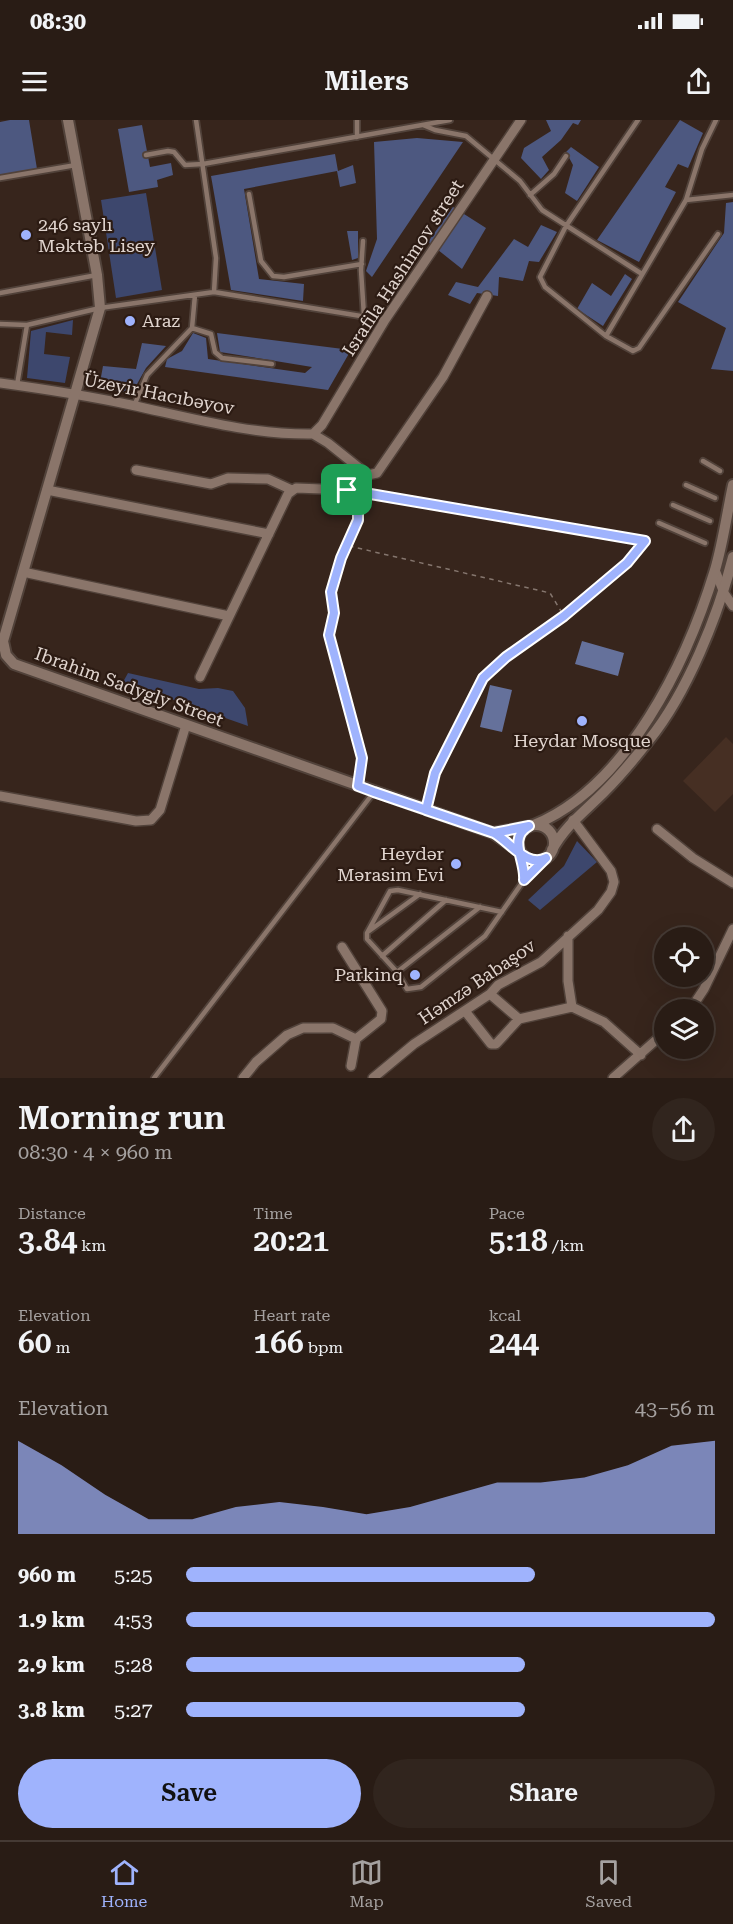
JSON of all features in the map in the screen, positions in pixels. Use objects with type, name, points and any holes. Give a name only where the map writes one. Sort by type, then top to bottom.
[{"type":"street","name":"Ibrahim Sadygly Street","points":[[68,120],[97,275],[100,308],[3,641],[6,655],[14,663],[494,833]]},
{"type":"street","name":"Israfila Hashimov street","points":[[313,434],[322,425],[385,320],[521,120]]},
{"type":"street","points":[[313,434],[328,442],[368,475],[377,474],[443,377],[487,296]]},
{"type":"street","name":"Üzeyir Hacıbəyov","points":[[0,382],[75,394],[187,420],[289,434],[313,434]]},
{"type":"street","points":[[136,470],[211,484],[228,478],[268,479],[292,490],[347,490],[353,464]]},
{"type":"street","points":[[494,833],[531,826],[549,819],[582,796],[642,729],[673,676],[715,570],[733,485]]},
{"type":"street","points":[[47,490],[269,534]]},
{"type":"street","points":[[201,676],[292,490]]},
{"type":"street","points":[[494,833],[533,861],[549,854],[573,820],[608,788],[649,740],[681,691],[730,600],[733,557]]},
{"type":"street","points":[[715,570],[730,600]]},
{"type":"street","points":[[23,572],[229,616]]},
{"type":"street","points":[[0,796],[136,821],[152,820],[160,810],[186,725]]},
{"type":"street","name":"Həmzə Babaşov","points":[[373,1078],[414,1044],[490,994],[498,985],[541,962],[598,910],[611,892],[614,882],[611,871],[573,820]]},
{"type":"street","points":[[521,854],[518,840],[522,832],[531,826],[543,826],[550,832],[554,841],[549,854]]},
{"type":"street","points":[[657,829],[693,858],[733,883]]},
{"type":"street","points":[[697,999],[730,943],[733,929]]},
{"type":"street","points":[[568,936],[568,981],[572,1007]]},
{"type":"street","points":[[342,946],[382,1011],[381,1019],[356,1039],[351,1066]]},
{"type":"street","points":[[490,994],[519,1019]]},
{"type":"street","points":[[465,1011],[490,1044],[496,1044],[519,1019],[572,1007],[604,1022],[641,1054]]},
{"type":"street","points":[[243,1078],[256,1062],[287,1035],[303,1028],[333,1028],[356,1039]]},
{"type":"street","points":[[613,1078],[654,1042]]},
{"type":"lane","points":[[196,120],[216,258],[214,292]]},
{"type":"lane","points":[[357,120],[357,137]]},
{"type":"lane","points":[[146,154],[168,151],[174,153],[185,165],[203,164],[450,120]]},
{"type":"lane","points":[[638,120],[566,226],[540,277],[545,287],[606,336],[633,351],[639,348],[718,234]]},
{"type":"lane","points":[[606,336],[686,200],[702,149],[716,120]]},
{"type":"lane","points":[[423,125],[435,130],[466,136],[520,181],[542,210],[642,274]]},
{"type":"lane","points":[[530,195],[554,174],[567,156]]},
{"type":"lane","points":[[0,178],[76,165]]},
{"type":"lane","points":[[249,194],[261,261],[273,276],[284,277],[362,264]]},
{"type":"lane","points":[[686,200],[733,195]]},
{"type":"lane","points":[[363,241],[364,316]]},
{"type":"lane","points":[[0,293],[97,275]]},
{"type":"lane","points":[[0,324],[27,325],[100,308],[176,295],[214,292],[385,320]]},
{"type":"lane","points":[[134,406],[147,375],[192,328],[195,295]]},
{"type":"lane","points":[[17,385],[27,325]]},
{"type":"lane","points":[[192,328],[211,334],[215,352],[222,358],[272,364]]},
{"type":"lane","points":[[703,461],[720,471]]},
{"type":"lane","points":[[686,485],[715,498]]},
{"type":"lane","points":[[674,505],[710,521]]},
{"type":"lane","points":[[659,523],[705,543]]},
{"type":"lane","points":[[154,1078],[374,792]]},
{"type":"lane","points":[[521,854],[524,880]]},
{"type":"lane","points":[[502,912],[420,894],[390,891],[367,933],[367,939],[397,972],[407,989],[421,987],[485,936],[502,912],[524,880],[549,854]]},
{"type":"lane","points":[[367,933],[420,894]]},
{"type":"lane","points":[[382,956],[446,900]]},
{"type":"lane","points":[[397,972],[480,907]]},
{"type":"path","points":[[347,490],[358,509],[358,520],[341,558],[331,592],[334,613],[329,635],[362,758],[358,786]]},
{"type":"path","points":[[347,490],[645,541],[627,563],[564,616],[506,657],[483,678],[435,773],[426,810]]},
{"type":"path","points":[[348,546],[550,592],[564,616]]},
{"type":"shaded area","points":[[29,120],[37,169],[0,175],[0,122]]},
{"type":"shaded area","points":[[546,120],[581,120],[578,125],[573,123],[561,140],[542,157],[549,170],[541,179],[521,158],[524,148],[551,131]]},
{"type":"shaded area","points":[[680,120],[703,133],[688,168],[678,164],[665,187],[676,192],[639,262],[597,240]]},
{"type":"shaded area","points":[[142,125],[150,167],[171,163],[173,175],[157,180],[158,187],[129,192],[118,129]]},
{"type":"shaded area","points":[[417,138],[463,142],[372,277],[366,271],[377,239],[374,142]]},
{"type":"shaded area","points":[[571,147],[599,167],[577,201],[565,193],[573,165],[566,152]]},
{"type":"shaded area","points":[[335,154],[338,171],[353,165],[356,183],[340,187],[337,171],[244,189],[259,279],[304,284],[303,301],[231,290],[211,176]]},
{"type":"shaded area","points":[[146,193],[162,290],[116,298],[101,200]]},
{"type":"shaded area","points":[[733,202],[733,371],[711,369],[726,328],[678,302],[724,233],[726,203]]},
{"type":"shaded area","points":[[453,207],[486,228],[462,269],[428,242]]},
{"type":"shaded area","points":[[541,225],[557,232],[539,262],[529,261],[523,281],[499,277],[498,296],[477,293],[470,304],[448,295],[456,282],[478,287],[514,239],[528,247]]},
{"type":"shaded area","points":[[347,231],[358,231],[358,258],[352,260]]},
{"type":"shaded area","points":[[625,274],[632,279],[603,326],[577,309],[592,283],[611,296]]},
{"type":"shaded area","points":[[73,320],[72,335],[46,332],[44,354],[70,357],[65,383],[27,378],[31,331]]},
{"type":"shaded area","points":[[193,333],[206,338],[208,359],[305,373],[312,367],[220,352],[217,333],[351,350],[328,390],[165,367],[167,359],[182,351]]},
{"type":"shaded area","points":[[142,343],[166,346],[146,368],[132,393],[99,388],[103,366],[136,369]]},
{"type":"shaded area","points":[[582,641],[624,653],[618,676],[575,664]]},
{"type":"shaded area","points":[[128,673],[199,689],[218,688],[233,691],[245,708],[248,726],[123,682]]},
{"type":"shaded area","points":[[490,685],[512,690],[502,732],[480,727]]},
{"type":"shaded area","points":[[726,737],[733,744],[733,794],[715,812],[683,781]]},
{"type":"shaded area","points":[[577,841],[597,862],[540,910],[528,900],[564,866]]},
{"type":"place","name":"246 saylı Məktəb Lisey","points":[[26,235]]},
{"type":"place","name":"Araz","points":[[130,321]]},
{"type":"place","name":"Heydar Mosque","points":[[582,721]]},
{"type":"place","name":"Heydər Mərasim Evi","points":[[456,864]]},
{"type":"place","name":"Parkinq","points":[[415,975]]},
{"type":"route","points":[[347,490],[358,509],[358,520],[341,558],[331,592],[334,613],[329,635],[362,758],[358,786],[374,792],[494,833],[513,845],[521,854],[528,860],[538,861],[546,858],[524,880],[525,875],[521,854],[519,850],[518,840],[529,826],[494,833],[426,810],[435,773],[483,678],[506,657],[564,616],[627,563],[645,541],[347,490]]}]
